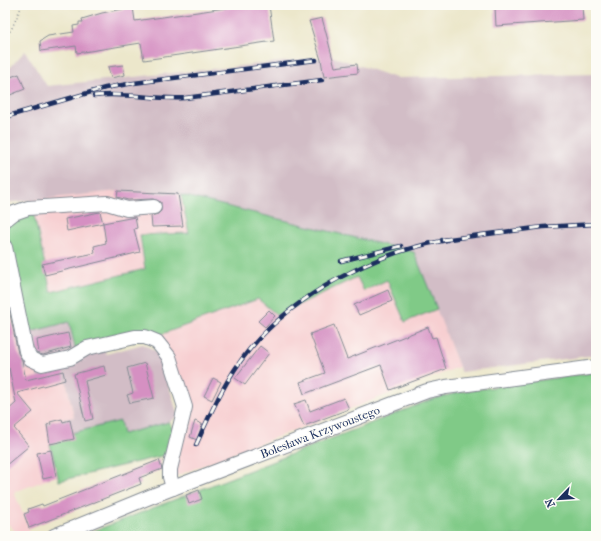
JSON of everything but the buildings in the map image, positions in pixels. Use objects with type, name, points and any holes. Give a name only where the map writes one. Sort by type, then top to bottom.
[{"type":"street","points":[[5,220],[14,213],[32,208],[106,203],[130,209],[154,207]]},
{"type":"street","points":[[5,246],[25,347],[28,355],[35,362],[42,364],[70,358],[87,348],[140,337],[157,342],[167,352],[185,407],[170,469],[170,477],[173,488]]},
{"type":"street","name":"Bolesława Krzywoustego","points":[[55,536],[173,488],[434,389],[596,367]]},
{"type":"path","points":[[5,38],[12,28],[22,5]]},
{"type":"shaded area","points":[[25,51],[47,86],[319,58],[320,60],[334,57],[396,78],[596,74],[596,355],[461,372],[414,252],[178,194],[118,191],[5,203],[5,73]]},
{"type":"shaded area","points":[[118,191],[181,195],[189,234],[141,235],[145,269],[51,292],[30,200]]},
{"type":"shaded area","points":[[358,277],[387,280],[405,322],[437,309],[459,367],[173,477],[189,408],[154,337],[258,299],[278,315]]},
{"type":"shaded area","points":[[5,285],[24,370],[36,368],[66,380],[74,417],[46,422],[57,476],[14,492],[30,532],[20,536],[5,521]]},
{"type":"shaded area","points":[[69,322],[103,341],[106,354],[143,344],[159,353],[178,416],[169,422],[123,434],[120,421],[50,444],[46,422],[74,417],[66,380],[39,387],[36,368],[24,370],[16,335]]},
{"type":"green space","points":[[181,195],[414,252],[437,309],[405,322],[387,280],[364,291],[357,277],[277,315],[258,299],[154,337],[76,351],[69,322],[26,333],[7,233],[8,224],[33,211],[51,292],[145,269],[140,235],[189,233]]},
{"type":"green space","points":[[596,372],[596,536],[81,536],[433,399],[460,392]]},
{"type":"green space","points":[[120,421],[123,434],[169,422],[175,433],[170,454],[59,481],[50,444],[72,433]]},
{"type":"railway","points":[[5,117],[105,88],[316,60]]},
{"type":"railway","points":[[94,96],[117,95],[185,98],[322,80]]},
{"type":"railway","points":[[442,240],[543,227],[596,224]]},
{"type":"railway","points":[[196,445],[207,420],[233,372],[249,350],[268,329],[290,310],[339,278],[366,265],[393,254],[447,240]]},
{"type":"railway","points":[[341,261],[401,246]]}]
